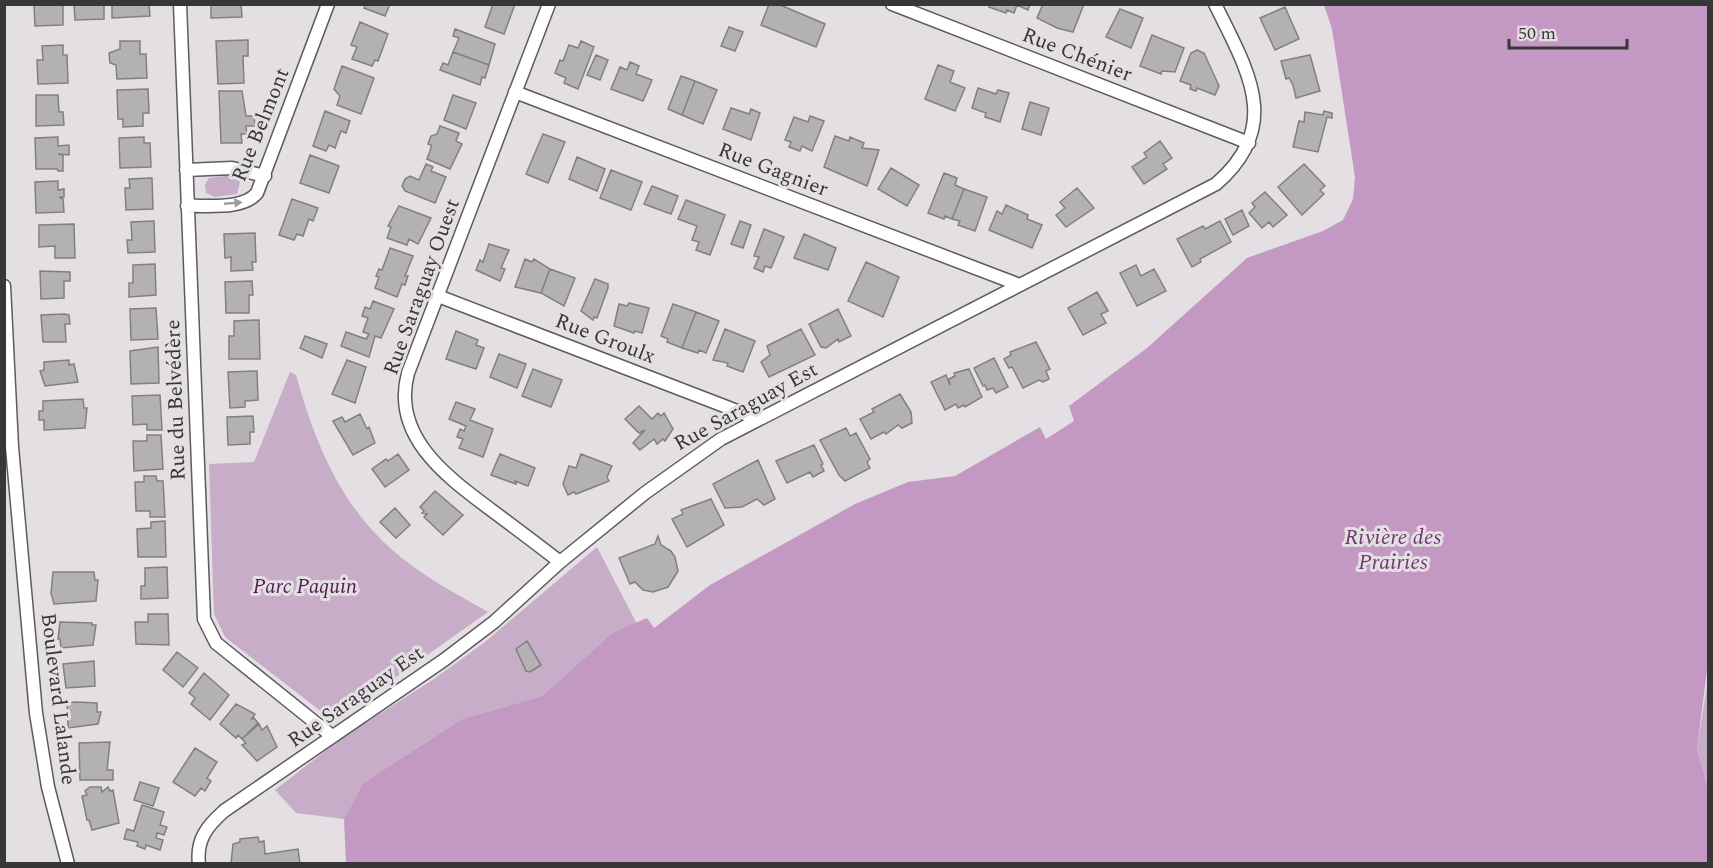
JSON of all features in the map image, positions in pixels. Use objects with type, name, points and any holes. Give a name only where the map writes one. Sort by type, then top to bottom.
[{"type":"street","name":"Rue du Belvédère","points":[[180,4],[202,602],[207,628],[223,649],[332,736]]},
{"type":"street","name":"Rue Belmont","points":[[187,206],[248,201],[257,193],[328,4]]},
{"type":"street","name":"Rue Saraguay Ouest","points":[[549,4],[405,386],[406,415],[412,431],[435,464],[454,482],[560,562]]},
{"type":"street","name":"Rue Chénier","points":[[892,4],[1249,143]]},
{"type":"street","name":"Rue Saraguay Est","points":[[199,864],[200,839],[212,822],[332,736],[444,660],[494,622],[560,562],[678,467],[758,419],[1216,183],[1229,172],[1249,143],[1255,115],[1253,90],[1215,4]]},
{"type":"street","name":"Rue Gagnier","points":[[515,92],[1017,284]]},
{"type":"street","points":[[186,170],[232,168],[265,176]]},
{"type":"street","name":"Boulevard Lalande","points":[[4,286],[12,447],[36,713],[48,787],[68,864]]},
{"type":"street","name":"Rue Groulx","points":[[438,296],[758,419]]},
{"type":"green space","points":[[231,175],[240,182],[237,194],[215,197],[206,193],[205,184],[209,178]]},
{"type":"green space","name":"Parc Paquin","points":[[290,372],[296,375],[326,460],[355,509],[396,553],[421,572],[488,612],[337,719],[327,716],[225,637],[214,614],[209,464],[254,462]]},
{"type":"green space","points":[[597,547],[637,624],[612,633],[542,696],[462,719],[363,783],[344,819],[296,813],[275,790],[342,738],[434,679],[485,642]]},
{"type":"green space","points":[[1708,680],[1708,789],[1697,748]]},
{"type":"water","name":"Rivière des Prairies","points":[[1324,5],[1708,5],[1708,663],[1697,748],[1708,789],[1708,863],[346,863],[344,819],[363,783],[462,719],[542,696],[612,633],[647,618],[654,628],[710,585],[855,504],[908,482],[955,476],[1040,427],[1046,439],[1074,421],[1069,406],[1147,348],[1247,258],[1323,231],[1343,220],[1353,199],[1355,177],[1332,29]]},
{"type":"building","points":[[34,4],[63,4],[63,25],[35,26]]},
{"type":"building","points":[[74,4],[104,4],[104,19],[75,20]]},
{"type":"building","points":[[112,4],[149,4],[150,16],[112,18]]},
{"type":"building","points":[[211,4],[241,4],[242,17],[211,18]]},
{"type":"building","points":[[366,4],[390,4],[385,16],[364,8]]},
{"type":"building","points":[[493,4],[515,4],[504,34],[485,27]]},
{"type":"building","points":[[769,4],[778,4],[825,24],[816,47],[761,25]]},
{"type":"building","points":[[990,4],[1030,4],[1028,10],[1017,5],[1014,13],[1007,10],[1006,13],[989,7]]},
{"type":"building","points":[[1043,4],[1084,4],[1073,32],[1057,28],[1037,18]]},
{"type":"building","points":[[1285,7],[1299,39],[1275,50],[1260,18]]},
{"type":"building","points":[[1120,9],[1143,18],[1131,48],[1106,37]]},
{"type":"building","points":[[360,22],[388,34],[378,61],[375,60],[372,66],[352,59],[357,47],[351,45]]},
{"type":"building","points":[[729,27],[743,32],[735,51],[721,46]]},
{"type":"building","points":[[455,29],[495,44],[489,65],[453,52],[459,38],[453,36]]},
{"type":"building","points":[[1152,35],[1184,48],[1175,72],[1162,71],[1161,74],[1140,66]]},
{"type":"building","points":[[248,40],[248,56],[243,56],[244,83],[218,84],[216,41]]},
{"type":"building","points":[[120,41],[140,41],[140,54],[146,54],[147,78],[117,79],[116,65],[110,63],[109,53],[120,49]]},
{"type":"building","points":[[581,41],[594,47],[578,89],[564,83],[566,78],[555,73],[569,45],[578,48]]},
{"type":"building","points":[[63,45],[63,55],[67,55],[68,83],[38,84],[37,60],[43,60],[42,46]]},
{"type":"building","points":[[1197,50],[1204,53],[1219,86],[1215,95],[1197,88],[1196,91],[1190,89],[1191,85],[1180,81],[1191,53]]},
{"type":"building","points":[[453,52],[489,65],[480,85],[440,70],[443,63],[448,65]]},
{"type":"building","points":[[596,55],[608,60],[600,80],[587,75]]},
{"type":"building","points":[[1310,55],[1320,91],[1296,98],[1293,85],[1289,78],[1286,79],[1281,61]]},
{"type":"building","points":[[630,62],[639,66],[636,74],[652,80],[643,101],[611,89],[620,67],[627,70]]},
{"type":"building","points":[[938,65],[954,71],[950,82],[965,88],[955,111],[925,99]]},
{"type":"building","points":[[342,66],[374,78],[361,114],[337,105],[340,96],[334,89]]},
{"type":"building","points":[[681,76],[695,81],[682,115],[668,109]]},
{"type":"building","points":[[695,81],[717,90],[703,124],[682,115]]},
{"type":"building","points":[[978,88],[996,94],[998,90],[1009,93],[1000,122],[985,117],[986,113],[972,108]]},
{"type":"building","points":[[148,89],[149,113],[143,113],[143,126],[123,127],[123,119],[118,119],[117,90]]},
{"type":"building","points":[[219,91],[242,91],[246,116],[254,116],[255,126],[246,126],[247,134],[241,134],[242,143],[221,143]]},
{"type":"building","points":[[36,95],[58,95],[59,112],[63,112],[64,125],[36,126]]},
{"type":"building","points":[[453,95],[476,103],[466,129],[444,120]]},
{"type":"building","points":[[1030,102],[1049,108],[1041,135],[1022,129]]},
{"type":"building","points":[[731,108],[749,114],[751,109],[760,113],[751,140],[723,129]]},
{"type":"building","points":[[325,111],[350,121],[346,133],[341,131],[335,148],[329,145],[326,151],[313,146]]},
{"type":"building","points":[[1324,111],[1332,113],[1332,118],[1327,117],[1318,152],[1293,147],[1299,121],[1304,122],[1305,112],[1323,115]]},
{"type":"building","points":[[810,116],[824,121],[812,151],[802,146],[800,151],[789,147],[791,142],[785,140],[794,117],[808,122]]},
{"type":"building","points":[[440,126],[459,133],[456,141],[462,144],[450,169],[427,159],[431,148],[428,144],[431,136],[437,134]]},
{"type":"building","points":[[543,134],[565,142],[548,183],[526,174]]},
{"type":"building","points":[[835,136],[849,141],[850,137],[864,143],[862,148],[879,150],[867,186],[824,167]]},
{"type":"building","points":[[58,137],[58,146],[69,145],[69,155],[58,154],[63,155],[63,171],[36,169],[35,138]]},
{"type":"building","points":[[144,137],[144,143],[150,143],[151,167],[120,168],[119,138]]},
{"type":"building","points":[[1160,141],[1172,158],[1163,164],[1167,169],[1144,184],[1132,167],[1147,157],[1144,153]]},
{"type":"building","points":[[310,155],[339,166],[329,193],[300,183]]},
{"type":"building","points":[[577,157],[605,169],[597,191],[569,179]]},
{"type":"building","points":[[426,164],[433,167],[431,171],[446,177],[435,203],[405,191],[402,186],[405,179],[410,176],[419,180]]},
{"type":"building","points":[[1304,164],[1325,186],[1320,190],[1324,194],[1302,215],[1278,187]]},
{"type":"building","points":[[891,168],[919,185],[907,206],[878,189]]},
{"type":"building","points":[[611,170],[642,182],[631,210],[600,198]]},
{"type":"building","points":[[944,173],[957,178],[955,185],[964,189],[952,219],[945,216],[944,219],[928,213]]},
{"type":"building","points":[[152,178],[153,209],[126,210],[125,188],[130,188],[129,179]]},
{"type":"building","points":[[58,181],[58,190],[64,189],[64,197],[59,197],[63,199],[64,212],[36,213],[35,182]]},
{"type":"building","points":[[652,186],[678,196],[671,214],[644,204]]},
{"type":"building","points":[[1077,188],[1094,208],[1066,227],[1056,215],[1065,208],[1060,202]]},
{"type":"building","points":[[964,189],[987,197],[975,231],[958,225],[960,221],[952,219]]},
{"type":"building","points":[[1265,192],[1287,215],[1273,227],[1269,222],[1262,228],[1249,213],[1255,207],[1252,203]]},
{"type":"building","points":[[292,199],[318,208],[313,221],[309,219],[303,236],[297,234],[294,240],[279,235]]},
{"type":"building","points":[[686,200],[725,215],[710,255],[696,250],[699,242],[692,240],[697,226],[678,219]]},
{"type":"building","points":[[1006,205],[1028,215],[1027,219],[1042,225],[1032,248],[989,230],[997,211],[1002,214]]},
{"type":"building","points":[[399,206],[431,218],[418,244],[409,239],[407,245],[387,238],[391,227],[388,226]]},
{"type":"building","points":[[1242,210],[1249,226],[1233,235],[1225,219]]},
{"type":"building","points":[[154,221],[155,252],[128,253],[127,240],[132,240],[131,222]]},
{"type":"building","points":[[740,221],[751,225],[743,248],[731,244]]},
{"type":"building","points":[[1220,221],[1231,242],[1200,259],[1201,262],[1192,267],[1177,239],[1203,226],[1205,229]]},
{"type":"building","points":[[74,224],[75,258],[55,258],[55,246],[39,247],[39,225]]},
{"type":"building","points":[[764,229],[784,237],[771,268],[765,266],[763,272],[754,268],[759,257],[754,256]]},
{"type":"building","points":[[255,233],[256,262],[252,262],[253,270],[231,271],[231,257],[225,258],[224,234]]},
{"type":"building","points":[[804,234],[836,248],[828,270],[794,258]]},
{"type":"building","points":[[489,244],[509,250],[501,268],[505,269],[500,281],[476,270],[480,260],[483,262]]},
{"type":"building","points":[[390,248],[413,256],[405,276],[408,276],[405,285],[402,284],[397,297],[375,288],[379,277],[376,276],[379,269],[382,270]]},
{"type":"building","points":[[525,259],[532,262],[534,259],[550,269],[541,293],[515,287]]},
{"type":"building","points":[[866,262],[899,277],[883,317],[848,301]]},
{"type":"building","points":[[155,264],[156,295],[129,297],[129,283],[133,283],[133,265]]},
{"type":"building","points":[[1136,265],[1141,276],[1154,269],[1166,291],[1137,306],[1120,273]]},
{"type":"building","points":[[550,269],[575,278],[564,306],[541,293]]},
{"type":"building","points":[[40,271],[70,272],[70,281],[64,281],[64,298],[41,299]]},
{"type":"building","points":[[595,279],[608,284],[608,288],[597,318],[594,317],[593,320],[581,311]]},
{"type":"building","points":[[252,281],[253,295],[249,295],[249,313],[226,313],[225,282]]},
{"type":"building","points":[[1097,292],[1108,311],[1101,314],[1106,323],[1083,335],[1068,308]]},
{"type":"building","points":[[373,301],[394,309],[381,338],[375,336],[369,357],[341,346],[346,332],[366,339],[369,334],[363,332],[368,318],[362,316],[365,307],[370,309]]},
{"type":"building","points":[[629,303],[649,308],[642,333],[635,331],[634,333],[614,326],[619,304],[627,306]]},
{"type":"building","points":[[673,304],[696,312],[682,348],[667,342],[668,339],[661,336]]},
{"type":"building","points":[[156,308],[158,339],[131,340],[130,309]]},
{"type":"building","points":[[838,309],[851,336],[839,342],[838,339],[826,348],[821,347],[809,324]]},
{"type":"building","points":[[696,312],[719,321],[706,353],[682,348]]},
{"type":"building","points":[[41,315],[69,315],[70,324],[65,324],[66,342],[43,342]]},
{"type":"building","points":[[259,320],[260,359],[229,359],[229,336],[234,336],[234,321]]},
{"type":"building","points":[[725,329],[755,341],[743,372],[727,366],[728,363],[713,360]]},
{"type":"building","points":[[801,329],[815,355],[769,377],[761,362],[770,355],[767,346]]},
{"type":"building","points":[[456,331],[478,340],[476,345],[484,348],[476,369],[446,359]]},
{"type":"building","points":[[305,336],[327,344],[322,358],[300,348]]},
{"type":"building","points":[[1036,342],[1050,369],[1046,371],[1049,379],[1043,382],[1039,380],[1023,388],[1012,367],[1009,368],[1004,359],[1011,355],[1010,352]]},
{"type":"building","points":[[158,347],[159,383],[131,384],[130,351]]},
{"type":"building","points":[[499,354],[526,364],[517,388],[490,377]]},
{"type":"building","points":[[994,358],[1008,387],[996,393],[993,388],[987,390],[985,385],[983,386],[974,368]]},
{"type":"building","points":[[69,360],[69,365],[74,364],[78,382],[45,386],[40,371],[44,370],[44,362]]},
{"type":"building","points":[[347,360],[366,367],[355,403],[332,394]]},
{"type":"building","points":[[533,369],[562,380],[551,407],[522,396]]},
{"type":"building","points":[[969,369],[982,397],[965,407],[964,405],[958,408],[956,404],[945,410],[931,382],[946,375],[950,385],[949,379],[955,376],[954,373]]},
{"type":"building","points":[[257,371],[258,400],[245,401],[245,407],[230,408],[228,372]]},
{"type":"building","points":[[900,394],[911,412],[912,423],[902,428],[898,425],[886,434],[884,432],[871,439],[860,419],[874,412],[872,409]]},
{"type":"building","points":[[160,395],[162,430],[147,430],[147,424],[133,425],[132,396]]},
{"type":"building","points":[[83,399],[84,408],[87,408],[85,428],[44,430],[44,420],[39,420],[39,411],[43,411],[43,401]]},
{"type":"building","points":[[456,402],[475,409],[470,420],[493,429],[483,457],[459,448],[463,439],[457,437],[460,429],[464,431],[466,426],[449,419]]},
{"type":"building","points":[[639,406],[652,419],[658,413],[661,416],[664,413],[673,429],[665,441],[663,439],[657,444],[654,439],[640,450],[633,443],[645,430],[639,433],[625,419]]},
{"type":"building","points":[[360,414],[367,429],[369,427],[375,443],[353,455],[333,421],[342,417],[345,422]]},
{"type":"building","points":[[253,416],[254,432],[250,432],[250,444],[228,445],[227,417]]},
{"type":"building","points":[[846,428],[850,436],[856,433],[870,459],[867,462],[870,468],[845,481],[839,475],[820,440]]},
{"type":"building","points":[[147,435],[161,435],[163,469],[134,471],[133,441],[147,441]]},
{"type":"building","points":[[814,445],[824,471],[813,477],[810,472],[787,483],[776,461]]},
{"type":"building","points":[[398,454],[409,470],[385,487],[372,469]]},
{"type":"building","points":[[500,454],[535,468],[528,486],[491,475]]},
{"type":"building","points":[[581,454],[612,466],[607,477],[609,481],[568,495],[563,484],[569,466],[576,468]]},
{"type":"building","points":[[758,460],[775,499],[764,505],[757,499],[742,507],[725,508],[713,484]]},
{"type":"building","points":[[144,476],[156,476],[157,481],[163,481],[165,517],[150,517],[150,511],[136,511],[135,482],[144,482]]},
{"type":"building","points":[[435,491],[463,515],[443,535],[424,517],[427,514],[422,513],[424,511],[420,507]]},
{"type":"building","points":[[711,499],[724,525],[687,547],[672,519],[683,514],[681,510]]},
{"type":"building","points":[[395,508],[410,525],[396,538],[380,522]]},
{"type":"building","points":[[165,521],[166,557],[138,557],[137,529],[151,528],[151,522]]},
{"type":"building","points":[[658,536],[661,545],[671,551],[675,557],[678,571],[668,587],[653,592],[643,590],[635,582],[630,584],[619,558],[655,544]]},
{"type":"building","points":[[167,567],[168,598],[141,599],[141,586],[145,586],[145,568]]},
{"type":"building","points":[[53,572],[94,572],[95,580],[98,580],[96,601],[54,604],[51,593]]},
{"type":"building","points":[[148,614],[168,614],[169,645],[136,644],[135,622],[148,622]]},
{"type":"building","points":[[60,622],[96,625],[93,645],[61,648],[60,639],[58,639]]},
{"type":"building","points":[[527,641],[541,665],[530,672],[526,671],[516,649]]},
{"type":"building","points":[[177,652],[198,668],[183,687],[163,670]]},
{"type":"building","points":[[94,661],[95,686],[66,688],[63,664]]},
{"type":"building","points":[[204,673],[229,695],[210,720],[191,704],[195,698],[189,693]]},
{"type":"building","points":[[67,703],[97,703],[97,712],[101,712],[98,724],[68,728]]},
{"type":"building","points":[[236,704],[255,714],[252,719],[254,718],[258,723],[242,739],[238,735],[236,738],[220,724]]},
{"type":"building","points":[[259,724],[262,730],[267,726],[277,747],[257,761],[242,745],[246,743],[242,739]]},
{"type":"building","points":[[110,742],[107,770],[113,770],[113,780],[80,780],[79,743]]},
{"type":"building","points":[[195,748],[217,762],[207,778],[211,781],[205,791],[201,788],[195,796],[173,782]]},
{"type":"building","points":[[140,782],[159,788],[153,806],[134,800]]},
{"type":"building","points":[[90,787],[101,787],[102,792],[108,787],[110,791],[113,790],[119,823],[92,830],[87,820],[82,796],[87,795],[85,791]]},
{"type":"building","points":[[142,805],[164,812],[160,825],[167,827],[164,835],[157,833],[156,838],[163,840],[160,850],[146,845],[145,849],[137,846],[138,842],[124,839],[127,829],[134,831]]},
{"type":"building","points":[[258,837],[259,842],[264,841],[265,854],[298,849],[300,864],[231,864],[233,844],[240,842],[240,839]]}]
